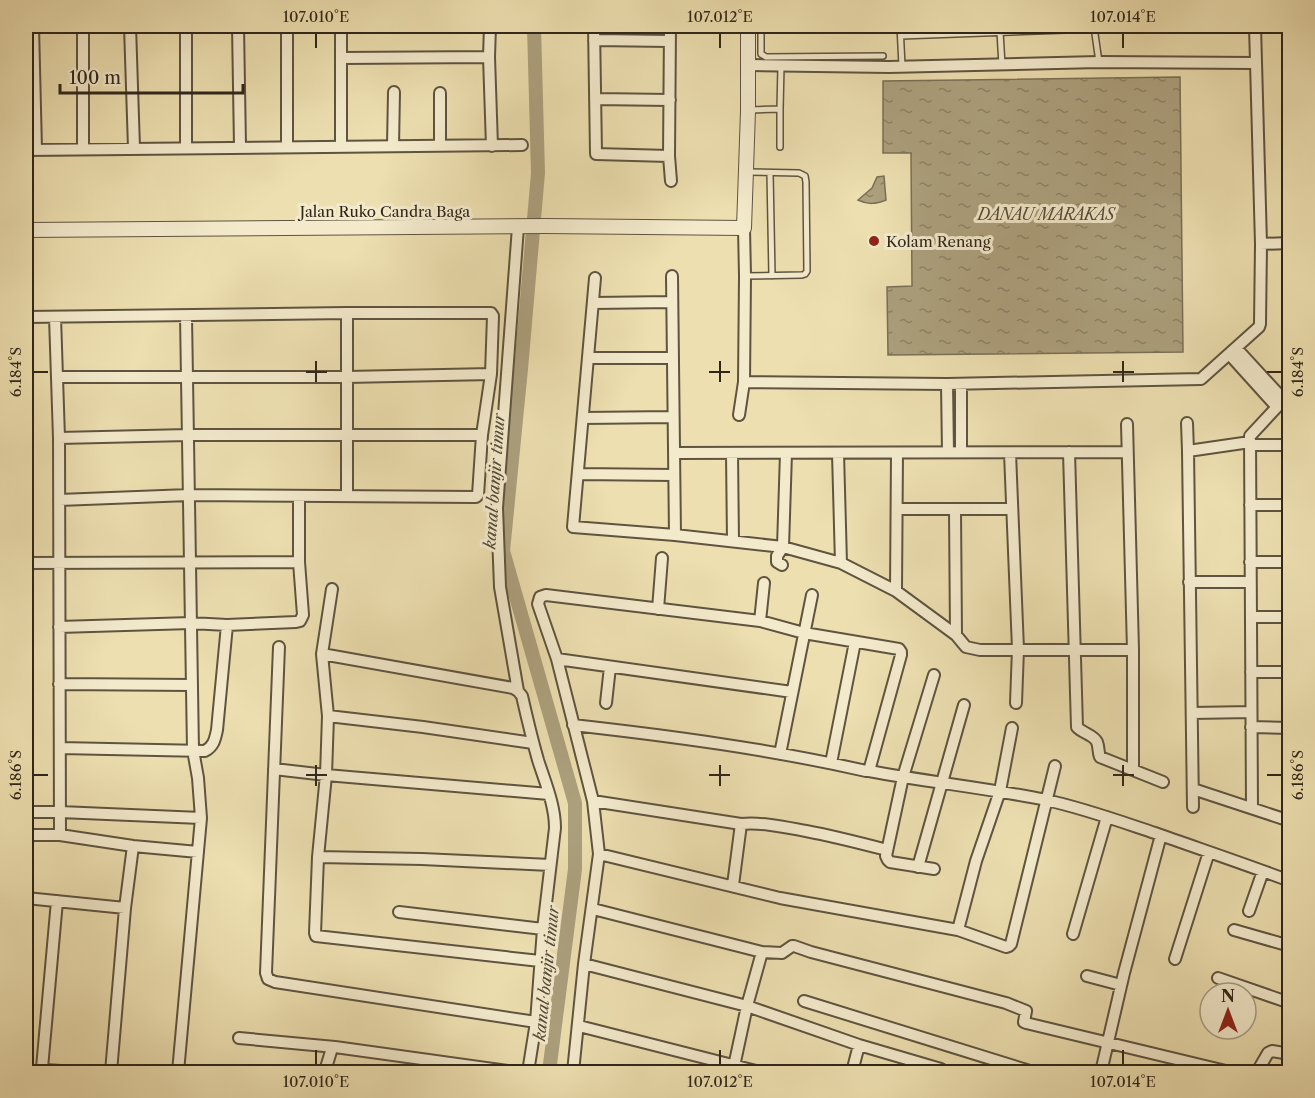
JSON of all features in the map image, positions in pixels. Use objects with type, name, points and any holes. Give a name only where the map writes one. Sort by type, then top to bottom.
[{"type":"street","points":[[33,26],[31,150],[522,145]]},
{"type":"street","points":[[83,26],[83,149]]},
{"type":"street","points":[[130,26],[134,148]]},
{"type":"street","points":[[186,26],[186,148]]},
{"type":"street","points":[[238,26],[240,147]]},
{"type":"street","points":[[287,26],[287,147]]},
{"type":"street","points":[[341,26],[341,146]]},
{"type":"street","points":[[490,26],[492,146]]},
{"type":"street","points":[[594,26],[596,154],[669,156]]},
{"type":"street","points":[[670,26],[669,156],[671,181]]},
{"type":"street","points":[[739,415],[744,382],[748,26]]},
{"type":"street","points":[[744,382],[961,384],[1198,380],[1203,378],[1260,324],[1261,244],[1255,26]]},
{"type":"street","points":[[594,40],[670,40]]},
{"type":"street","points":[[341,58],[489,57]]},
{"type":"street","points":[[748,65],[902,67],[1099,62],[1255,63]]},
{"type":"street","points":[[393,146],[394,92]]},
{"type":"street","points":[[440,93],[440,145]]},
{"type":"street","points":[[595,99],[670,100]]},
{"type":"street","name":"Jalan Ruko Candra Baga","points":[[26,230],[544,226],[744,228]]},
{"type":"street","points":[[518,691],[500,587],[497,508],[521,227]]},
{"type":"street","points":[[1261,244],[1290,243]]},
{"type":"street","points":[[672,276],[675,535]]},
{"type":"street","points":[[595,278],[573,527],[783,547],[841,563],[897,591],[956,635],[966,647],[973,649],[1133,650]]},
{"type":"street","points":[[593,303],[672,302]]},
{"type":"street","points":[[347,313],[347,496]]},
{"type":"street","points":[[26,317],[347,313],[490,313],[493,316],[491,374],[476,497],[189,495],[59,500]]},
{"type":"street","points":[[55,316],[59,438],[60,835]]},
{"type":"street","points":[[178,1072],[201,818],[193,750],[186,316]]},
{"type":"street","points":[[1232,351],[1283,399],[1251,432],[1250,436],[1252,808]]},
{"type":"street","points":[[588,358],[673,358]]},
{"type":"street","points":[[57,377],[347,377],[491,374]]},
{"type":"street","points":[[947,384],[948,452]]},
{"type":"street","points":[[961,384],[961,452]]},
{"type":"street","points":[[583,418],[673,417]]},
{"type":"street","points":[[1187,423],[1193,807]]},
{"type":"street","points":[[1127,424],[1133,650],[1133,770]]},
{"type":"street","points":[[59,438],[188,435],[482,435]]},
{"type":"street","points":[[1188,452],[1250,443],[1290,445]]},
{"type":"street","points":[[1069,452],[1077,728],[1096,741],[1100,757],[1163,782]]},
{"type":"street","points":[[674,453],[1127,452]]},
{"type":"street","points":[[732,453],[734,541]]},
{"type":"street","points":[[782,565],[777,562],[777,556],[783,547],[786,453]]},
{"type":"street","points":[[838,453],[841,563]]},
{"type":"street","points":[[897,453],[897,591]]},
{"type":"street","points":[[1010,453],[1018,649],[1016,703]]},
{"type":"street","points":[[578,474],[674,475]]},
{"type":"street","points":[[59,627],[191,623],[227,625],[300,621],[303,615],[299,562],[299,496]]},
{"type":"street","points":[[1250,505],[1290,505]]},
{"type":"street","points":[[897,509],[1012,509]]},
{"type":"street","points":[[955,510],[956,635]]},
{"type":"street","points":[[658,609],[662,558]]},
{"type":"street","points":[[26,563],[299,562]]},
{"type":"street","points":[[1250,562],[1290,562]]},
{"type":"street","points":[[1190,582],[1250,582]]},
{"type":"street","points":[[760,621],[764,583]]},
{"type":"street","points":[[332,589],[322,654],[328,716],[327,775],[318,857],[316,936],[540,961]]},
{"type":"street","points":[[573,1072],[584,964],[599,854],[593,801],[557,659],[538,604],[540,597],[546,595],[760,621],[804,633],[898,649],[901,652],[869,771]]},
{"type":"street","points":[[780,754],[812,595]]},
{"type":"street","points":[[1251,616],[1290,616]]},
{"type":"street","points":[[60,748],[205,751],[210,748],[217,730],[227,625]]},
{"type":"street","points":[[831,763],[855,642]]},
{"type":"street","points":[[279,647],[266,973],[268,979],[275,982],[536,1022]]},
{"type":"street","points":[[322,654],[513,688],[522,696],[555,819],[536,1022],[528,1072]]},
{"type":"street","points":[[557,659],[792,692]]},
{"type":"street","points":[[606,703],[610,667]]},
{"type":"street","points":[[1251,672],[1290,672]]},
{"type":"street","points":[[934,675],[903,777],[886,856],[888,861],[934,869]]},
{"type":"street","points":[[59,684],[192,686]]},
{"type":"street","points":[[918,867],[964,705]]},
{"type":"street","points":[[1192,713],[1251,712]]},
{"type":"street","points":[[328,716],[533,743]]},
{"type":"street","points":[[573,725],[671,736],[866,771],[1048,800],[1161,835],[1290,881]]},
{"type":"street","points":[[958,930],[976,861],[1000,791],[1012,728]]},
{"type":"street","points":[[1251,728],[1290,728]]},
{"type":"street","points":[[599,854],[780,898],[958,930],[1009,946],[1055,766]]},
{"type":"street","points":[[274,769],[549,794]]},
{"type":"street","points":[[1193,789],[1290,821]]},
{"type":"street","points":[[593,801],[741,824],[754,823],[792,828],[887,850]]},
{"type":"street","points":[[26,812],[201,818]]},
{"type":"street","points":[[1073,934],[1107,817]]},
{"type":"street","points":[[733,885],[741,824]]},
{"type":"street","points":[[26,835],[60,835],[133,846],[198,852]]},
{"type":"street","points":[[1101,1072],[1161,835]]},
{"type":"street","points":[[111,1072],[125,908],[133,846]]},
{"type":"street","points":[[1175,959],[1209,852]]},
{"type":"street","points":[[318,857],[550,865]]},
{"type":"street","points":[[1249,912],[1263,871]]},
{"type":"street","points":[[26,898],[125,908]]},
{"type":"street","points":[[57,901],[42,1068],[78,1072]]},
{"type":"street","points":[[593,909],[762,952],[782,953],[794,946],[1006,1004],[1026,1011],[1024,1022],[1026,1023],[1230,1072]]},
{"type":"street","points":[[399,912],[543,929]]},
{"type":"street","points":[[1234,930],[1290,946]]},
{"type":"street","points":[[734,1069],[747,1006],[762,952]]},
{"type":"street","points":[[584,964],[747,1006],[859,1045],[942,1069]]},
{"type":"street","points":[[1087,976],[1121,986]]},
{"type":"street","points":[[1218,978],[1290,1003]]},
{"type":"street","points":[[804,1001],[1033,1072]]},
{"type":"street","points":[[579,1026],[734,1069],[760,1072]]},
{"type":"street","points":[[239,1038],[334,1047],[515,1072]]},
{"type":"street","points":[[852,1072],[859,1045]]},
{"type":"street","points":[[325,1071],[334,1047]]},
{"type":"street","points":[[1257,1072],[1268,1053],[1272,1051],[1290,1054]]},
{"type":"lane","points":[[761,26],[760,52],[766,57],[883,57]]},
{"type":"lane","points":[[900,26],[902,67]]},
{"type":"lane","points":[[901,36],[1094,27],[1099,62]]},
{"type":"lane","points":[[1000,32],[1002,65]]},
{"type":"lane","points":[[780,147],[782,66]]},
{"type":"lane","points":[[748,111],[780,110]]},
{"type":"lane","points":[[745,172],[800,173],[805,176],[806,182],[806,273],[802,275],[745,276]]},
{"type":"lane","points":[[770,173],[772,276]]},
{"type":"water","name":"DANAU MARAKAS","points":[[1180,77],[1183,352],[888,355],[887,287],[912,286],[911,153],[883,153],[883,81]]},
{"type":"water","name":"Kolam Renang","points":[[884,176],[886,200],[865,203],[858,200],[872,188],[877,177]]},
{"type":"waterway","name":"kanal banjir timur","points":[[534,26],[538,173],[503,551],[575,803],[575,869],[549,1072]]},
{"type":"place","name":"Kolam Renang","points":[[874,241]]}]
